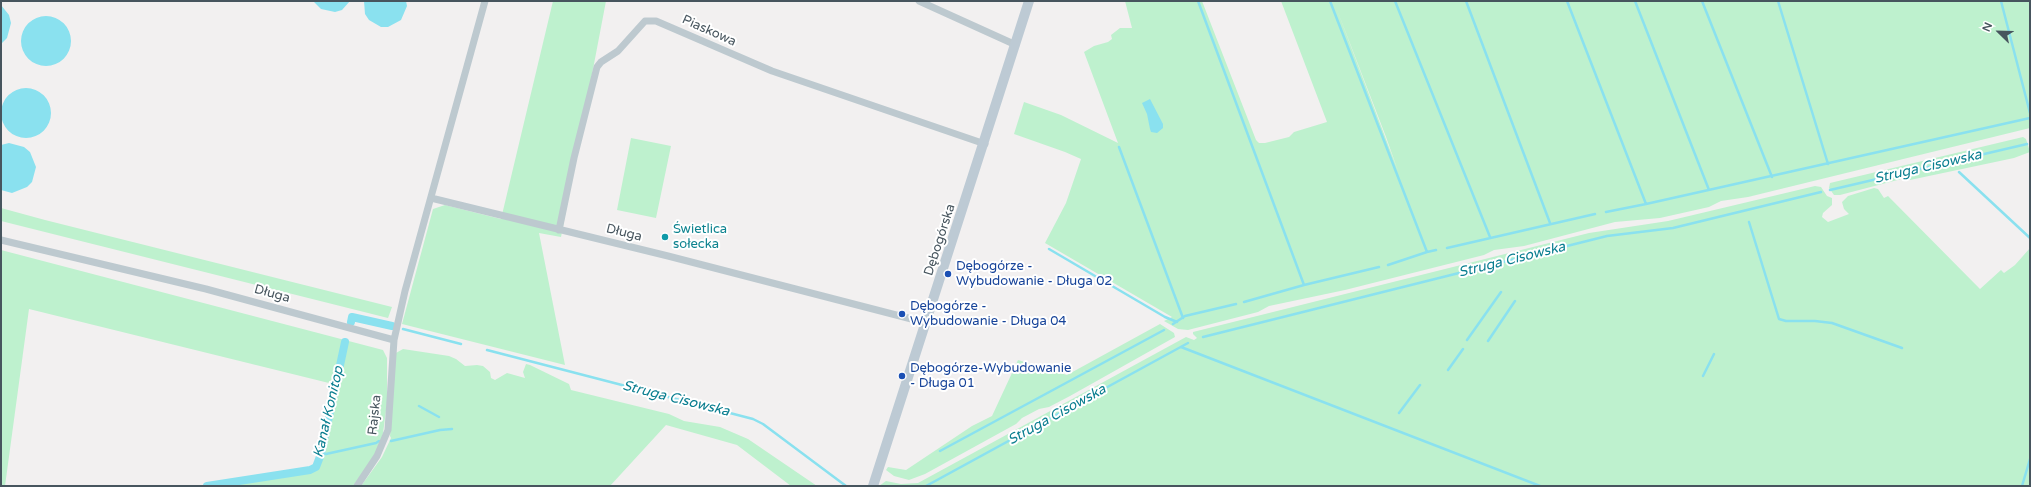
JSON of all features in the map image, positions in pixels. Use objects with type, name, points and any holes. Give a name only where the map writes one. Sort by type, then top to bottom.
[{"type":"street","points":[[394,340],[405,291],[485,1]]},
{"type":"street","points":[[919,1],[1016,45]]},
{"type":"street","name":"Dębogórska","points":[[873,486],[985,144],[1029,1]]},
{"type":"street","name":"Piaskowa","points":[[559,230],[597,67],[601,62],[618,51],[645,21],[656,21],[715,48],[772,71],[985,144]]},
{"type":"street","name":"Długa","points":[[431,198],[927,323]]},
{"type":"street","name":"Długa","points":[[1,240],[206,289],[394,340]]},
{"type":"street","name":"Rajska","points":[[357,486],[378,456],[388,430],[394,340]]},
{"type":"green space","points":[[553,1],[606,1],[561,237],[539,233],[565,365],[402,324],[433,209],[445,205],[501,219]]},
{"type":"green space","points":[[1125,1],[1202,1],[1256,140],[1259,143],[1265,143],[1289,137],[1294,132],[1327,122],[1281,1],[2030,1],[2030,128],[1748,197],[1721,201],[1709,207],[1660,218],[1615,222],[1524,246],[1494,250],[1484,255],[1345,290],[1269,306],[1258,312],[1188,330],[1178,329],[1164,321],[1172,317],[1045,243],[1066,203],[1081,159],[1014,134],[1024,102],[1061,115],[1118,143],[1084,52],[1094,46],[1108,42],[1112,39],[1111,35],[1120,28],[1132,28]],"holes":[[[1336,7],[1386,137],[1398,171]]]},
{"type":"green space","points":[[2023,137],[2026,139],[2030,152],[2014,158],[1910,180],[1909,177],[1840,195],[1834,195],[1829,188],[1830,183]]},
{"type":"green space","points":[[631,138],[671,146],[656,218],[617,210]]},
{"type":"green space","points":[[1815,186],[1821,187],[1827,196],[1832,198],[1832,205],[1823,213],[1822,217],[1828,222],[1849,214],[1844,209],[1842,202],[1848,196],[1874,188],[1878,189],[1884,198],[1888,196],[1980,289],[2001,270],[2004,273],[2015,265],[2030,248],[2030,486],[879,486],[886,481],[901,484],[918,483],[1186,337],[1194,340],[1197,338],[1193,332],[1589,233],[1668,221]]},
{"type":"green space","points":[[1,208],[392,307],[388,318],[1,221]]},
{"type":"green space","points":[[1,250],[383,350],[387,358],[387,403],[382,441],[373,459],[353,486],[219,486],[311,472],[318,469],[322,459],[337,385],[29,309],[5,486],[1,486]]},
{"type":"green space","points":[[1160,324],[1174,333],[1175,337],[1070,396],[1049,407],[1039,409],[1022,418],[1016,424],[925,474],[909,480],[894,476],[886,470],[888,467],[906,470],[972,426],[992,416],[1018,360],[1067,375]]},
{"type":"green space","points":[[403,349],[449,356],[465,366],[483,366],[490,372],[491,378],[495,380],[507,373],[525,378],[523,372],[526,364],[569,384],[571,390],[669,414],[684,421],[720,427],[748,439],[817,486],[791,486],[737,445],[666,425],[610,486],[361,486],[382,457],[391,438],[396,353]]},
{"type":"water","points":[[313,1],[350,1],[342,10],[335,12],[321,9]]},
{"type":"water","points":[[364,1],[406,1],[407,6],[401,20],[388,27],[381,27],[369,20],[365,14]]},
{"type":"water","points":[[1,5],[9,15],[11,23],[7,38],[1,44]]},
{"type":"water","points":[[46,16],[55,18],[66,27],[71,41],[69,50],[60,61],[46,66],[37,64],[26,55],[21,41],[23,32],[32,21]]},
{"type":"water","points":[[26,88],[35,90],[46,99],[51,113],[49,122],[40,133],[26,138],[17,136],[6,127],[1,113],[3,104],[12,93]]},
{"type":"water","points":[[1150,99],[1163,124],[1163,128],[1157,133],[1151,132],[1147,114],[1142,103]]},
{"type":"water","points":[[9,143],[24,147],[30,152],[36,167],[32,182],[27,187],[12,193],[1,190],[1,145]]},
{"type":"waterway","points":[[1198,1],[1304,285],[1244,302]]},
{"type":"waterway","points":[[1330,1],[1427,252],[1436,250]]},
{"type":"waterway","points":[[1395,1],[1490,237]]},
{"type":"waterway","points":[[1466,1],[1550,223]]},
{"type":"waterway","points":[[1567,1],[1646,204],[1606,212]]},
{"type":"waterway","points":[[1635,1],[1709,190]]},
{"type":"waterway","points":[[1702,1],[1772,177]]},
{"type":"waterway","points":[[1778,1],[1828,164]]},
{"type":"waterway","points":[[2001,1],[2030,113]]},
{"type":"waterway","points":[[1646,204],[2030,118]]},
{"type":"waterway","name":"Struga Cisowska","points":[[1830,190],[2027,144]]},
{"type":"waterway","points":[[1119,147],[1183,318]]},
{"type":"waterway","points":[[1959,172],[2030,238]]},
{"type":"waterway","name":"Struga Cisowska","points":[[1203,337],[1607,236],[1673,228],[1821,192]]},
{"type":"waterway","points":[[1447,248],[1595,214]]},
{"type":"waterway","points":[[1749,222],[1779,319],[1786,321],[1815,321],[1832,323],[1902,348]]},
{"type":"waterway","points":[[1049,249],[1165,317],[1177,322]]},
{"type":"waterway","points":[[1388,265],[1427,252]]},
{"type":"waterway","points":[[1304,285],[1379,267]]},
{"type":"waterway","points":[[1467,340],[1501,292]]},
{"type":"waterway","points":[[1488,341],[1515,301]]},
{"type":"waterway","points":[[1173,324],[1185,316],[1236,304]]},
{"type":"waterway","name":"Struga Cisowska","points":[[351,322],[352,317],[392,326]]},
{"type":"waterway","name":"Struga Cisowska","points":[[403,329],[461,344]]},
{"type":"waterway","points":[[940,451],[1164,330]]},
{"type":"waterway","name":"Kanał Konitop","points":[[207,486],[310,470],[316,467],[321,454],[345,342]]},
{"type":"waterway","name":"Struga Cisowska","points":[[926,486],[1188,343]]},
{"type":"waterway","points":[[1181,347],[1540,486]]},
{"type":"waterway","points":[[1448,370],[1463,349]]},
{"type":"waterway","name":"Struga Cisowska","points":[[487,350],[753,419],[763,424],[846,486]]},
{"type":"waterway","points":[[1703,376],[1714,354]]},
{"type":"waterway","points":[[1399,413],[1420,385]]},
{"type":"waterway","points":[[419,406],[439,417]]},
{"type":"waterway","points":[[391,441],[440,430],[452,429]]},
{"type":"waterway","points":[[326,454],[376,443],[379,441]]},
{"type":"waterway","points":[[2022,486],[2030,459]]},
{"type":"place","name":"Świetlica sołecka","points":[[665,237]]},
{"type":"place","name":"Dębogórze - Wybudowanie - Długa 02","points":[[948,274]]},
{"type":"place","name":"Dębogórze - Wybudowanie - Długa 04","points":[[902,314]]},
{"type":"place","name":"Dębogórze-Wybudowanie - Długa 01","points":[[902,376]]}]
